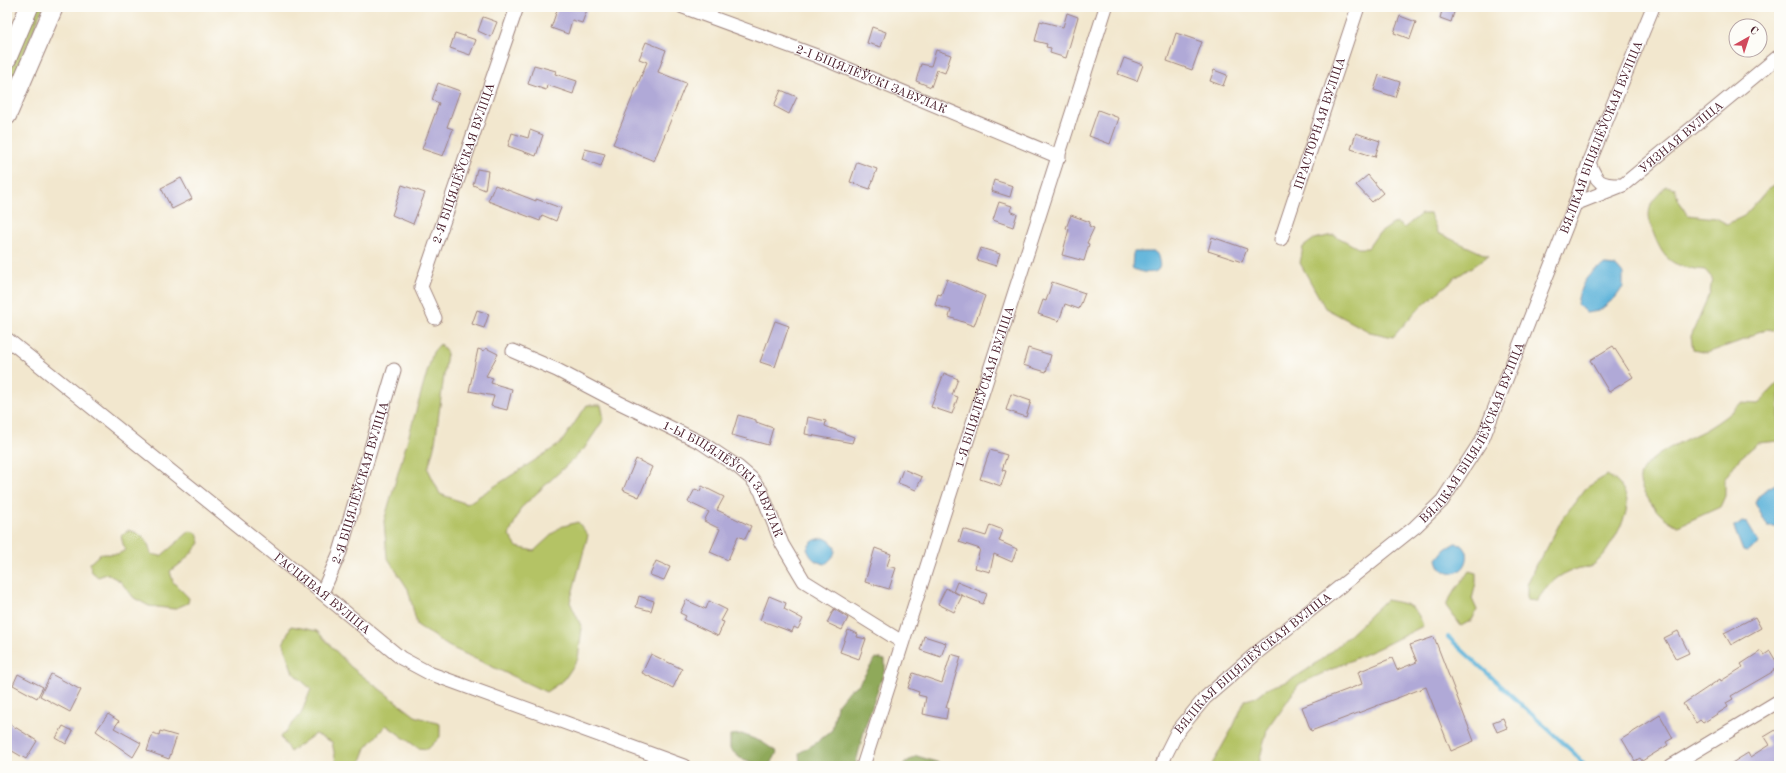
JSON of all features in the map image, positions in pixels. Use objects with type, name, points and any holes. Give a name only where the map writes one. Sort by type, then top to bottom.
[{"type":"main road","points":[[7,59],[29,7]]},
{"type":"main road","points":[[7,116],[54,7]]},
{"type":"street","name":"2-Я БІЦЯЛЁЎСКАЯ ВУЛІЦА","points":[[435,318],[421,287],[517,7]]},
{"type":"street","name":"2-І БІЦЯЛЁЎСКІ ЗАВУЛАК","points":[[683,7],[817,56],[1059,157]]},
{"type":"street","name":"1-Я БІЦЯЛЁЎСКАЯ ВУЛІЦА","points":[[863,766],[1106,7]]},
{"type":"street","name":"ПРАСТОРНАЯ ВУЛІЦА","points":[[1282,239],[1358,7]]},
{"type":"street","name":"ВЯЛІКАЯ БІЦЯЛЁЎСКАЯ ВУЛІЦА","points":[[1162,766],[1177,732],[1205,698],[1259,651],[1395,544],[1442,501],[1483,438],[1575,204],[1589,163],[1653,7]]},
{"type":"street","name":"УЯЗНАЯ ВУЛІЦА","points":[[1575,204],[1622,185],[1779,56]]},
{"type":"street","points":[[1589,163],[1597,180],[1606,185],[1622,185]]},
{"type":"street","name":"ГАСЦЯВАЯ ВУЛІЦА","points":[[7,339],[401,658],[429,673],[684,766]]},
{"type":"street","name":"1-Ы БІЦЯЛЁЎСКІ ЗАВУЛАК","points":[[513,351],[557,370],[702,444],[738,467],[752,479],[761,491],[782,544],[804,581],[902,642]]},
{"type":"street","name":"2-Я БІЦЯЛЁЎСКАЯ ВУЛІЦА","points":[[322,593],[340,552],[394,370]]},
{"type":"street","points":[[1671,766],[1779,701]]},
{"type":"green space","points":[[37,7],[43,7],[7,93],[7,79]]},
{"type":"green space","points":[[1779,182],[1779,332],[1768,329],[1755,333],[1746,339],[1707,353],[1693,350],[1691,336],[1710,292],[1712,278],[1705,270],[1677,265],[1661,250],[1650,222],[1649,212],[1652,202],[1666,186],[1675,188],[1678,199],[1687,215],[1716,218],[1727,224],[1744,216],[1768,189]]},
{"type":"green space","points":[[1421,214],[1430,214],[1438,233],[1488,256],[1455,278],[1416,311],[1393,337],[1370,332],[1325,308],[1300,263],[1303,247],[1314,239],[1334,235],[1358,248],[1368,248],[1377,235],[1396,222],[1404,228]]},
{"type":"green space","points":[[440,344],[447,353],[435,443],[428,469],[440,494],[467,504],[560,444],[587,405],[601,405],[604,419],[584,449],[521,508],[509,535],[517,547],[534,551],[560,527],[578,522],[588,535],[570,602],[582,628],[578,659],[564,680],[546,692],[448,646],[417,625],[408,589],[387,557],[384,521],[433,352]]},
{"type":"green space","points":[[1779,382],[1779,441],[1758,443],[1739,459],[1725,478],[1725,496],[1720,507],[1678,526],[1660,514],[1650,502],[1640,483],[1643,470],[1649,463],[1668,449],[1712,426],[1741,403],[1758,404]]},
{"type":"green space","points":[[1607,475],[1623,489],[1627,504],[1623,521],[1610,546],[1593,565],[1570,571],[1558,577],[1544,590],[1537,601],[1527,600],[1527,585],[1536,564],[1546,550],[1562,519],[1586,488]]},
{"type":"green space","points":[[128,530],[144,538],[148,544],[151,554],[161,556],[190,531],[197,533],[200,543],[186,558],[170,571],[173,582],[189,598],[188,603],[174,609],[149,606],[134,598],[120,581],[107,574],[98,577],[92,572],[90,563],[100,554],[118,554],[126,550],[121,536]]},
{"type":"green space","points":[[1469,571],[1476,573],[1476,583],[1472,599],[1477,610],[1472,620],[1461,626],[1446,606]]},
{"type":"green space","points":[[1386,600],[1410,606],[1417,613],[1423,626],[1299,684],[1267,730],[1258,766],[1211,766],[1233,727],[1245,700],[1257,696],[1271,687],[1286,682],[1313,666],[1339,645]]},
{"type":"green space","points":[[291,626],[317,631],[351,667],[415,716],[440,724],[440,737],[428,749],[418,748],[386,725],[366,748],[359,766],[334,766],[336,762],[332,742],[315,734],[290,752],[281,737],[301,714],[311,689],[293,673],[283,644]]},
{"type":"green space","points":[[876,658],[885,660],[885,669],[865,727],[855,766],[800,766],[799,753],[816,743],[832,730],[837,705],[849,690],[858,685]]},
{"type":"green space","points":[[742,734],[762,742],[777,752],[773,760],[766,766],[763,766],[740,758],[730,749],[730,735]]},
{"type":"green space","points":[[917,756],[947,766],[903,766],[904,763]]},
{"type":"water","points":[[1134,252],[1155,252],[1158,255],[1160,267],[1154,272],[1150,273],[1138,271],[1132,268]]},
{"type":"water","points":[[1605,265],[1616,266],[1623,274],[1623,287],[1616,297],[1599,311],[1586,313],[1577,304],[1582,285],[1593,271]]},
{"type":"water","points":[[1779,482],[1779,525],[1768,527],[1755,503],[1762,493]]},
{"type":"water","points":[[1742,522],[1747,523],[1759,543],[1747,552],[1743,551],[1734,528]]},
{"type":"water","points":[[824,538],[833,543],[835,547],[834,554],[825,564],[814,560],[807,549],[814,541]]},
{"type":"water","points":[[1455,543],[1462,544],[1467,552],[1467,559],[1461,570],[1455,573],[1450,573],[1444,571],[1440,567],[1437,559],[1445,549]]},
{"type":"building","points":[[558,7],[588,7],[582,23],[572,20],[568,34],[551,28]]},
{"type":"building","points":[[1443,7],[1455,9],[1451,22],[1440,18]]},
{"type":"building","points":[[1067,13],[1078,17],[1066,58],[1050,53],[1051,48],[1046,47],[1047,44],[1035,41],[1040,21],[1063,27]]},
{"type":"building","points":[[1400,16],[1416,22],[1410,39],[1394,33]]},
{"type":"building","points":[[483,17],[497,22],[491,37],[478,31]]},
{"type":"building","points":[[872,27],[886,32],[881,47],[867,43]]},
{"type":"building","points":[[455,33],[476,40],[470,55],[450,48]]},
{"type":"building","points":[[1176,33],[1202,42],[1192,70],[1167,61]]},
{"type":"building","points":[[646,42],[666,50],[658,72],[686,83],[654,161],[613,144],[647,62],[639,59]]},
{"type":"building","points":[[936,50],[951,55],[945,73],[937,70],[931,87],[916,81],[921,64],[931,66]]},
{"type":"building","points":[[1124,58],[1143,65],[1137,81],[1118,74]]},
{"type":"building","points":[[534,65],[556,71],[555,74],[577,81],[573,94],[547,85],[546,90],[528,84]]},
{"type":"building","points":[[1214,70],[1227,75],[1223,86],[1210,81]]},
{"type":"building","points":[[1379,75],[1400,82],[1395,97],[1374,90]]},
{"type":"building","points":[[438,83],[460,91],[447,127],[453,129],[443,156],[422,149],[439,103],[432,100]]},
{"type":"building","points":[[781,90],[797,97],[789,114],[774,106]]},
{"type":"building","points":[[1098,110],[1119,118],[1110,144],[1089,136]]},
{"type":"building","points":[[530,130],[543,135],[536,156],[508,146],[512,133],[528,138]]},
{"type":"building","points":[[1356,133],[1380,141],[1375,157],[1351,149]]},
{"type":"building","points":[[585,149],[605,154],[601,166],[582,159]]},
{"type":"building","points":[[857,162],[877,169],[870,189],[850,182]]},
{"type":"building","points":[[477,169],[488,171],[485,190],[473,185]]},
{"type":"building","points":[[1368,175],[1383,193],[1372,202],[1356,185]]},
{"type":"building","points":[[181,178],[192,199],[172,209],[161,188]]},
{"type":"building","points":[[994,180],[1013,186],[1010,197],[991,191]]},
{"type":"building","points":[[402,185],[425,193],[413,224],[392,215]]},
{"type":"building","points":[[495,185],[536,201],[536,199],[561,208],[556,221],[542,215],[540,221],[488,201]]},
{"type":"building","points":[[999,202],[1012,206],[1010,211],[1017,214],[1013,227],[993,220]]},
{"type":"building","points":[[1071,215],[1090,222],[1089,226],[1094,228],[1087,243],[1089,244],[1084,261],[1062,255],[1069,229],[1066,228]]},
{"type":"building","points":[[1212,237],[1247,249],[1242,262],[1208,251]]},
{"type":"building","points":[[981,248],[1000,254],[996,266],[977,260]]},
{"type":"building","points":[[947,279],[985,296],[974,326],[949,317],[951,310],[935,305],[938,294],[941,295]]},
{"type":"building","points":[[1052,282],[1085,293],[1079,309],[1065,304],[1059,321],[1038,314],[1043,300],[1046,301]]},
{"type":"building","points":[[477,310],[489,314],[484,328],[472,324]]},
{"type":"building","points":[[775,321],[789,326],[775,367],[760,362]]},
{"type":"building","points":[[1613,346],[1633,377],[1609,392],[1590,360]]},
{"type":"building","points":[[486,348],[498,354],[486,376],[493,378],[491,383],[512,389],[507,410],[491,406],[494,396],[469,391],[478,349],[484,351]]},
{"type":"building","points":[[1028,348],[1051,355],[1046,372],[1023,365]]},
{"type":"building","points":[[944,373],[958,379],[952,395],[958,397],[952,414],[931,407]]},
{"type":"building","points":[[1011,394],[1031,401],[1026,417],[1006,410]]},
{"type":"building","points":[[738,415],[756,420],[756,422],[773,428],[768,445],[732,435]]},
{"type":"building","points":[[808,417],[826,421],[825,426],[854,437],[852,443],[805,434]]},
{"type":"building","points":[[990,450],[1007,455],[1002,470],[1006,471],[1001,486],[980,479]]},
{"type":"building","points":[[636,459],[652,467],[639,497],[623,490]]},
{"type":"building","points":[[903,469],[922,477],[916,490],[898,483]]},
{"type":"building","points":[[702,486],[724,497],[717,510],[751,526],[745,539],[738,536],[728,560],[710,552],[720,529],[704,521],[709,512],[688,502],[695,489],[700,491]]},
{"type":"building","points":[[990,525],[1003,530],[999,541],[1017,549],[1012,562],[994,554],[990,572],[975,568],[980,549],[959,542],[963,529],[986,536]]},
{"type":"building","points":[[875,548],[891,554],[887,566],[896,568],[889,589],[865,582]]},
{"type":"building","points":[[656,561],[670,567],[664,580],[650,575]]},
{"type":"building","points":[[957,582],[987,594],[983,604],[954,592],[962,596],[954,612],[938,604],[946,588],[953,592]]},
{"type":"building","points":[[639,596],[654,601],[651,611],[636,607]]},
{"type":"building","points":[[769,596],[786,603],[784,609],[803,619],[798,629],[794,627],[792,632],[760,620]]},
{"type":"building","points":[[686,600],[706,609],[709,601],[727,610],[721,621],[724,622],[718,636],[684,620],[686,616],[680,613]]},
{"type":"building","points":[[834,609],[848,618],[842,630],[827,623]]},
{"type":"building","points":[[1755,617],[1761,628],[1731,645],[1724,633]]},
{"type":"building","points":[[848,630],[858,634],[857,637],[866,639],[859,659],[840,652]]},
{"type":"building","points":[[1678,631],[1689,653],[1676,659],[1664,638]]},
{"type":"building","points":[[924,636],[946,643],[941,657],[920,650]]},
{"type":"building","points":[[1434,637],[1474,741],[1451,751],[1426,687],[1311,731],[1302,707],[1362,684],[1358,672],[1392,658],[1397,670],[1417,662],[1410,645]]},
{"type":"building","points":[[1761,651],[1764,655],[1770,651],[1779,666],[1773,670],[1774,671],[1731,696],[1733,699],[1726,703],[1728,707],[1703,723],[1700,720],[1696,723],[1683,704],[1720,679],[1721,681],[1743,667],[1741,664]]},
{"type":"building","points":[[651,654],[682,669],[673,688],[642,673]]},
{"type":"building","points":[[951,654],[961,657],[946,708],[948,708],[946,719],[923,714],[926,697],[918,695],[919,692],[908,688],[913,673],[942,683]]},
{"type":"building","points":[[18,674],[43,687],[37,698],[13,685]]},
{"type":"building","points":[[51,674],[81,690],[70,712],[40,696]]},
{"type":"building","points":[[108,714],[119,721],[114,728],[141,743],[133,757],[96,731]]},
{"type":"building","points":[[1660,715],[1673,738],[1666,742],[1668,745],[1642,761],[1640,758],[1635,761],[1622,739]]},
{"type":"building","points":[[1503,718],[1507,728],[1497,732],[1493,722]]},
{"type":"building","points":[[7,722],[37,741],[26,759],[7,748]]},
{"type":"building","points":[[63,726],[73,731],[66,744],[56,738]]},
{"type":"building","points":[[1779,728],[1779,766],[1727,766],[1748,753],[1750,757],[1769,745],[1764,737]]},
{"type":"building","points":[[160,731],[177,736],[169,759],[147,751],[153,733],[159,735]]},
{"type":"waterway","points":[[1448,637],[1575,754],[1585,766]]}]
